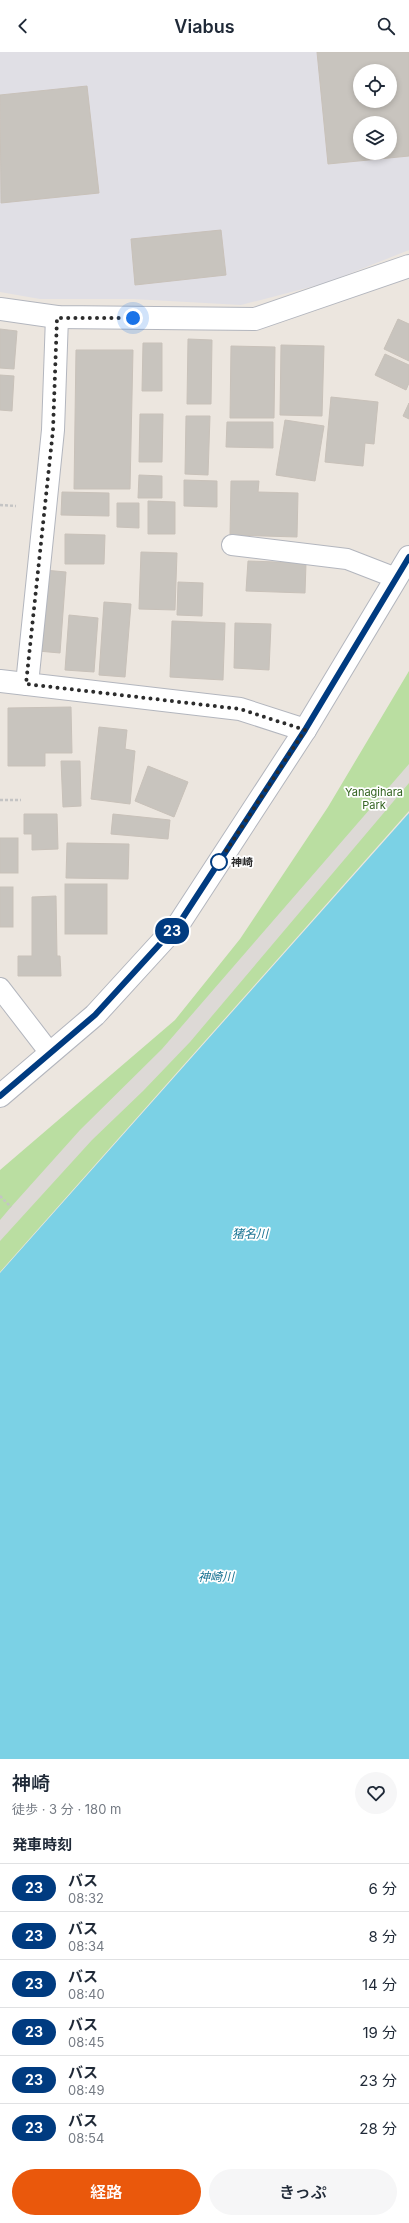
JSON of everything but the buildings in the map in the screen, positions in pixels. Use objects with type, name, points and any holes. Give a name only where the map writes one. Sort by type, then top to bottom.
[{"type":"street","points":[[0,309],[57,318],[255,319],[409,266]]},
{"type":"street","points":[[26,684],[53,430],[57,318]]},
{"type":"street","points":[[0,1096],[95,1015],[180,922],[305,730],[409,557]]},
{"type":"street","points":[[0,681],[240,709],[305,730]]},
{"type":"lane","points":[[232,545],[347,559],[396,578]]},
{"type":"lane","points":[[0,988],[50,1053]]},
{"type":"path","points":[[0,800],[21,800]]},
{"type":"path","points":[[0,1196],[11,1207]]},
{"type":"shaded area","points":[[0,52],[409,52],[409,250],[326,283],[241,305],[133,299],[40,299],[0,292]]},
{"type":"shaded area","points":[[409,764],[409,783],[190,1042],[143,1091],[92,1140],[0,1241],[0,1220],[11,1207],[80,1130],[162,1049]]},
{"type":"green space","name":"Yanagihara Park","points":[[409,671],[409,811],[0,1272],[0,1170],[175,1020],[240,939],[328,807]]},
{"type":"water","points":[[409,813],[409,1759],[0,1759],[0,1273]]},
{"type":"bus line","name":"23","points":[[0,1096],[95,1015],[180,922],[305,730],[409,557]]},
{"type":"place","name":"神崎","points":[[219,862]]},
{"type":"route","points":[[133,318],[57,318],[53,430],[26,684],[240,709],[305,730],[215,868],[219,862]]},
{"type":"water label","name":"猪名川","points":[[250,1233]]},
{"type":"water label","name":"神崎川","points":[[216,1576]]}]
